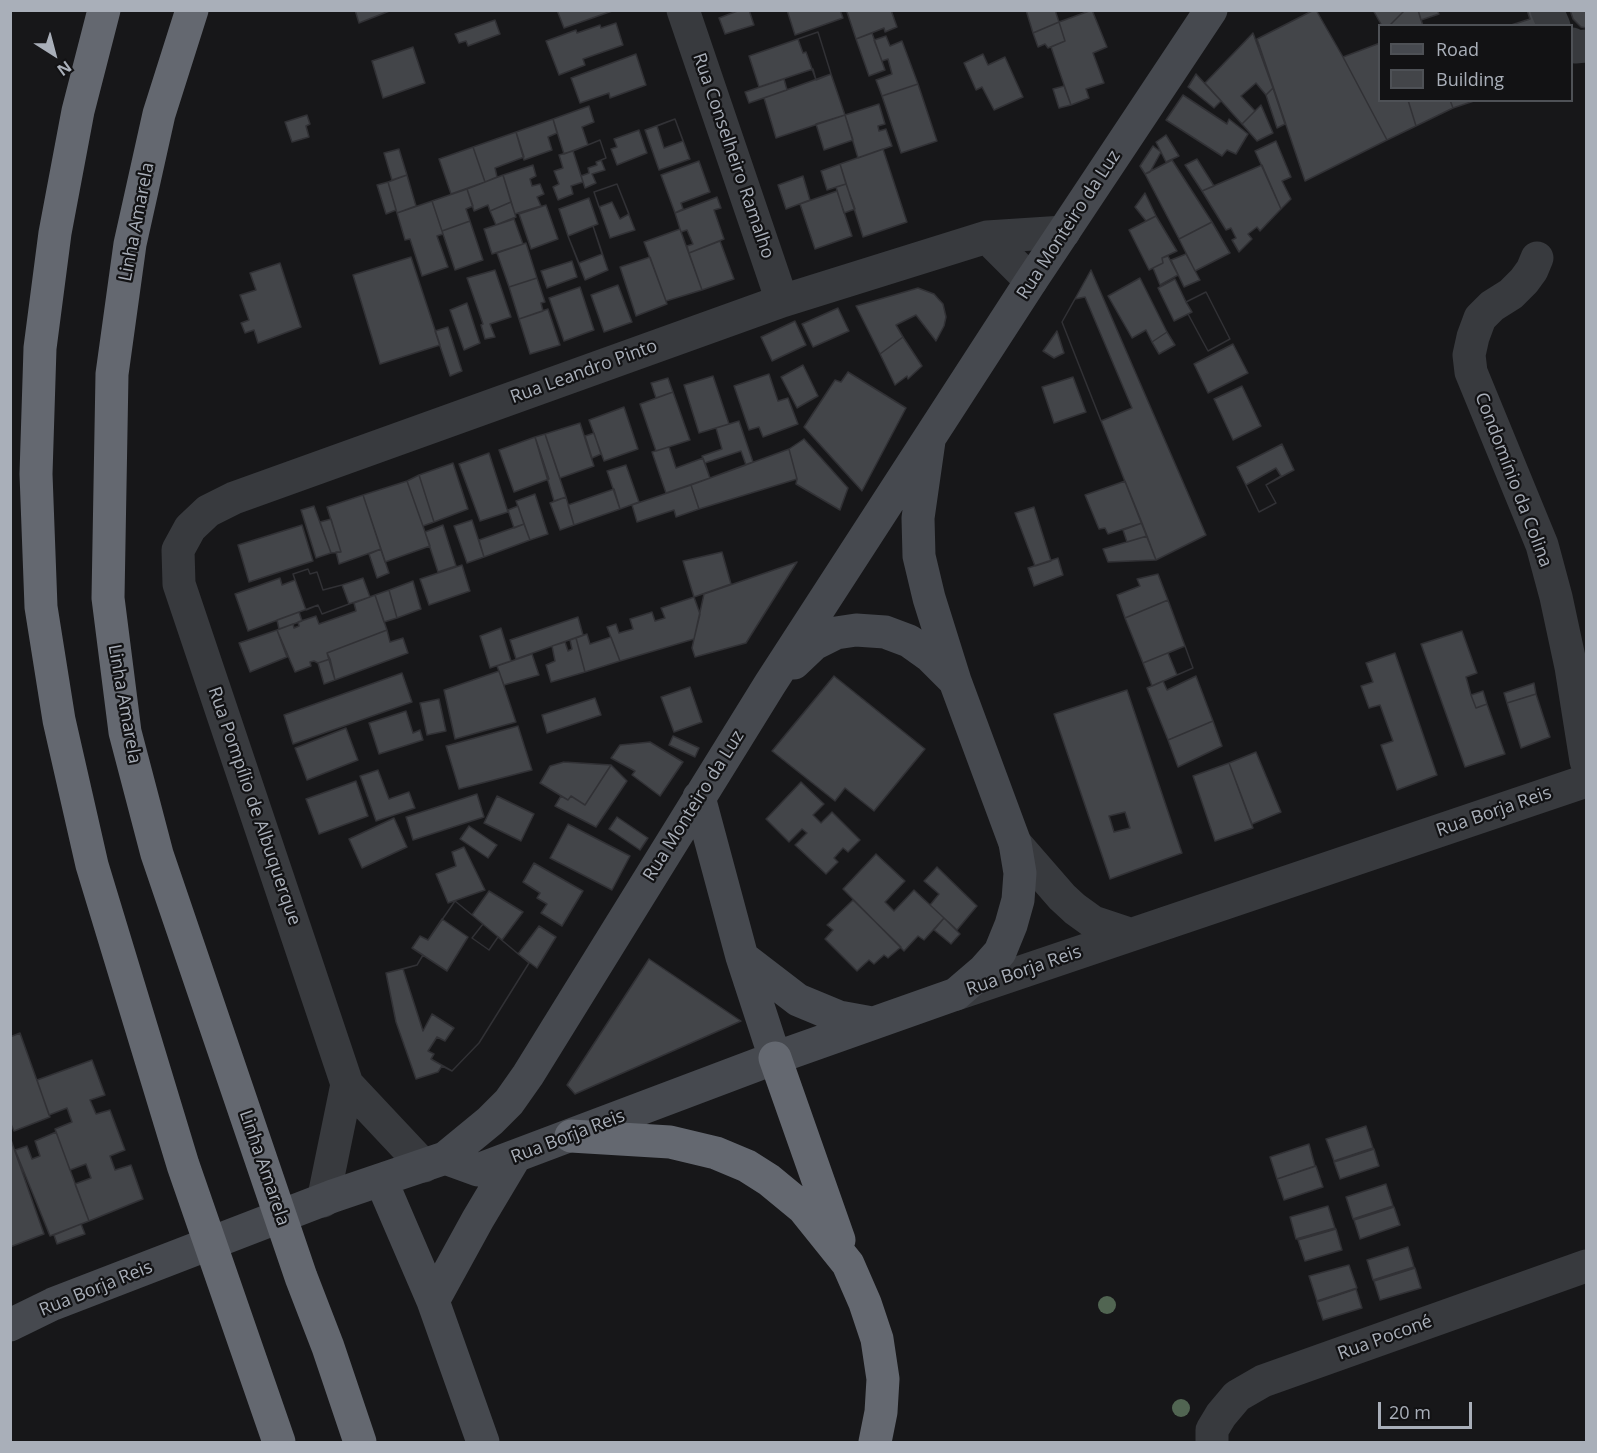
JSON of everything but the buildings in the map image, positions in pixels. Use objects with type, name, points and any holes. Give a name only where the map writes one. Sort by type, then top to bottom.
[{"type":"highway","points":[[104,10],[78,111],[55,233],[40,348],[36,474],[41,607],[59,720],[92,865],[183,1165],[279,1443]]},
{"type":"highway","name":"Linha Amarela","points":[[192,10],[159,114],[128,256],[112,374],[108,598],[125,732],[154,843],[301,1277],[328,1347],[360,1443]]},
{"type":"highway","points":[[775,1058],[877,1339],[883,1379],[881,1412],[875,1443]]},
{"type":"highway","points":[[571,1136],[670,1142],[716,1152],[747,1166],[770,1180],[803,1208],[848,1264]]},
{"type":"highway","points":[[328,1347],[383,1443]]},
{"type":"street","name":"Rua Conselheiro Ramalho","points":[[683,10],[782,301]]},
{"type":"street","name":"Rua Monteiro da Luz","points":[[434,1162],[490,1121],[509,1102],[528,1075],[770,684],[1031,281],[1211,10]]},
{"type":"street","points":[[1547,10],[1553,24]]},
{"type":"street","name":"Rua Leandro Pinto","points":[[190,528],[208,511],[234,498],[782,301],[987,237],[1064,232]]},
{"type":"street","points":[[987,237],[1031,281]]},
{"type":"street","name":"Condomínio da Colina","points":[[1537,258],[1524,281],[1480,318],[1469,355],[1471,372],[1542,545],[1571,667],[1587,761]]},
{"type":"street","name":"Rua Monteiro da Luz","points":[[929,441],[918,518],[919,556],[929,598],[955,681],[1015,843],[1020,886],[1011,924],[1000,952],[984,970],[956,994]]},
{"type":"street","name":"Rua Pompílio de Albuquerque","points":[[190,528],[178,550],[179,584],[347,1084],[434,1162]]},
{"type":"street","points":[[770,684],[814,644],[836,633],[856,630],[885,632],[909,641],[930,656],[955,681]]},
{"type":"street","name":"Rua Borja Reis","points":[[10,1325],[53,1304],[381,1179],[434,1162],[478,1170],[872,1023],[1129,934],[1587,781]]},
{"type":"street","points":[[699,797],[742,957],[775,1058]]},
{"type":"street","name":"Rua Borja Reis","points":[[1015,843],[1075,909],[1093,922],[1129,934]]},
{"type":"street","points":[[742,957],[798,1000],[838,1017],[872,1023]]},
{"type":"street","points":[[323,1201],[347,1084]]},
{"type":"street","points":[[433,1301],[515,1156]]},
{"type":"street","points":[[381,1179],[433,1301],[483,1443]]},
{"type":"street","name":"Rua Poconé","points":[[1212,1443],[1212,1430],[1221,1415],[1237,1396],[1263,1381],[1587,1266]]}]
